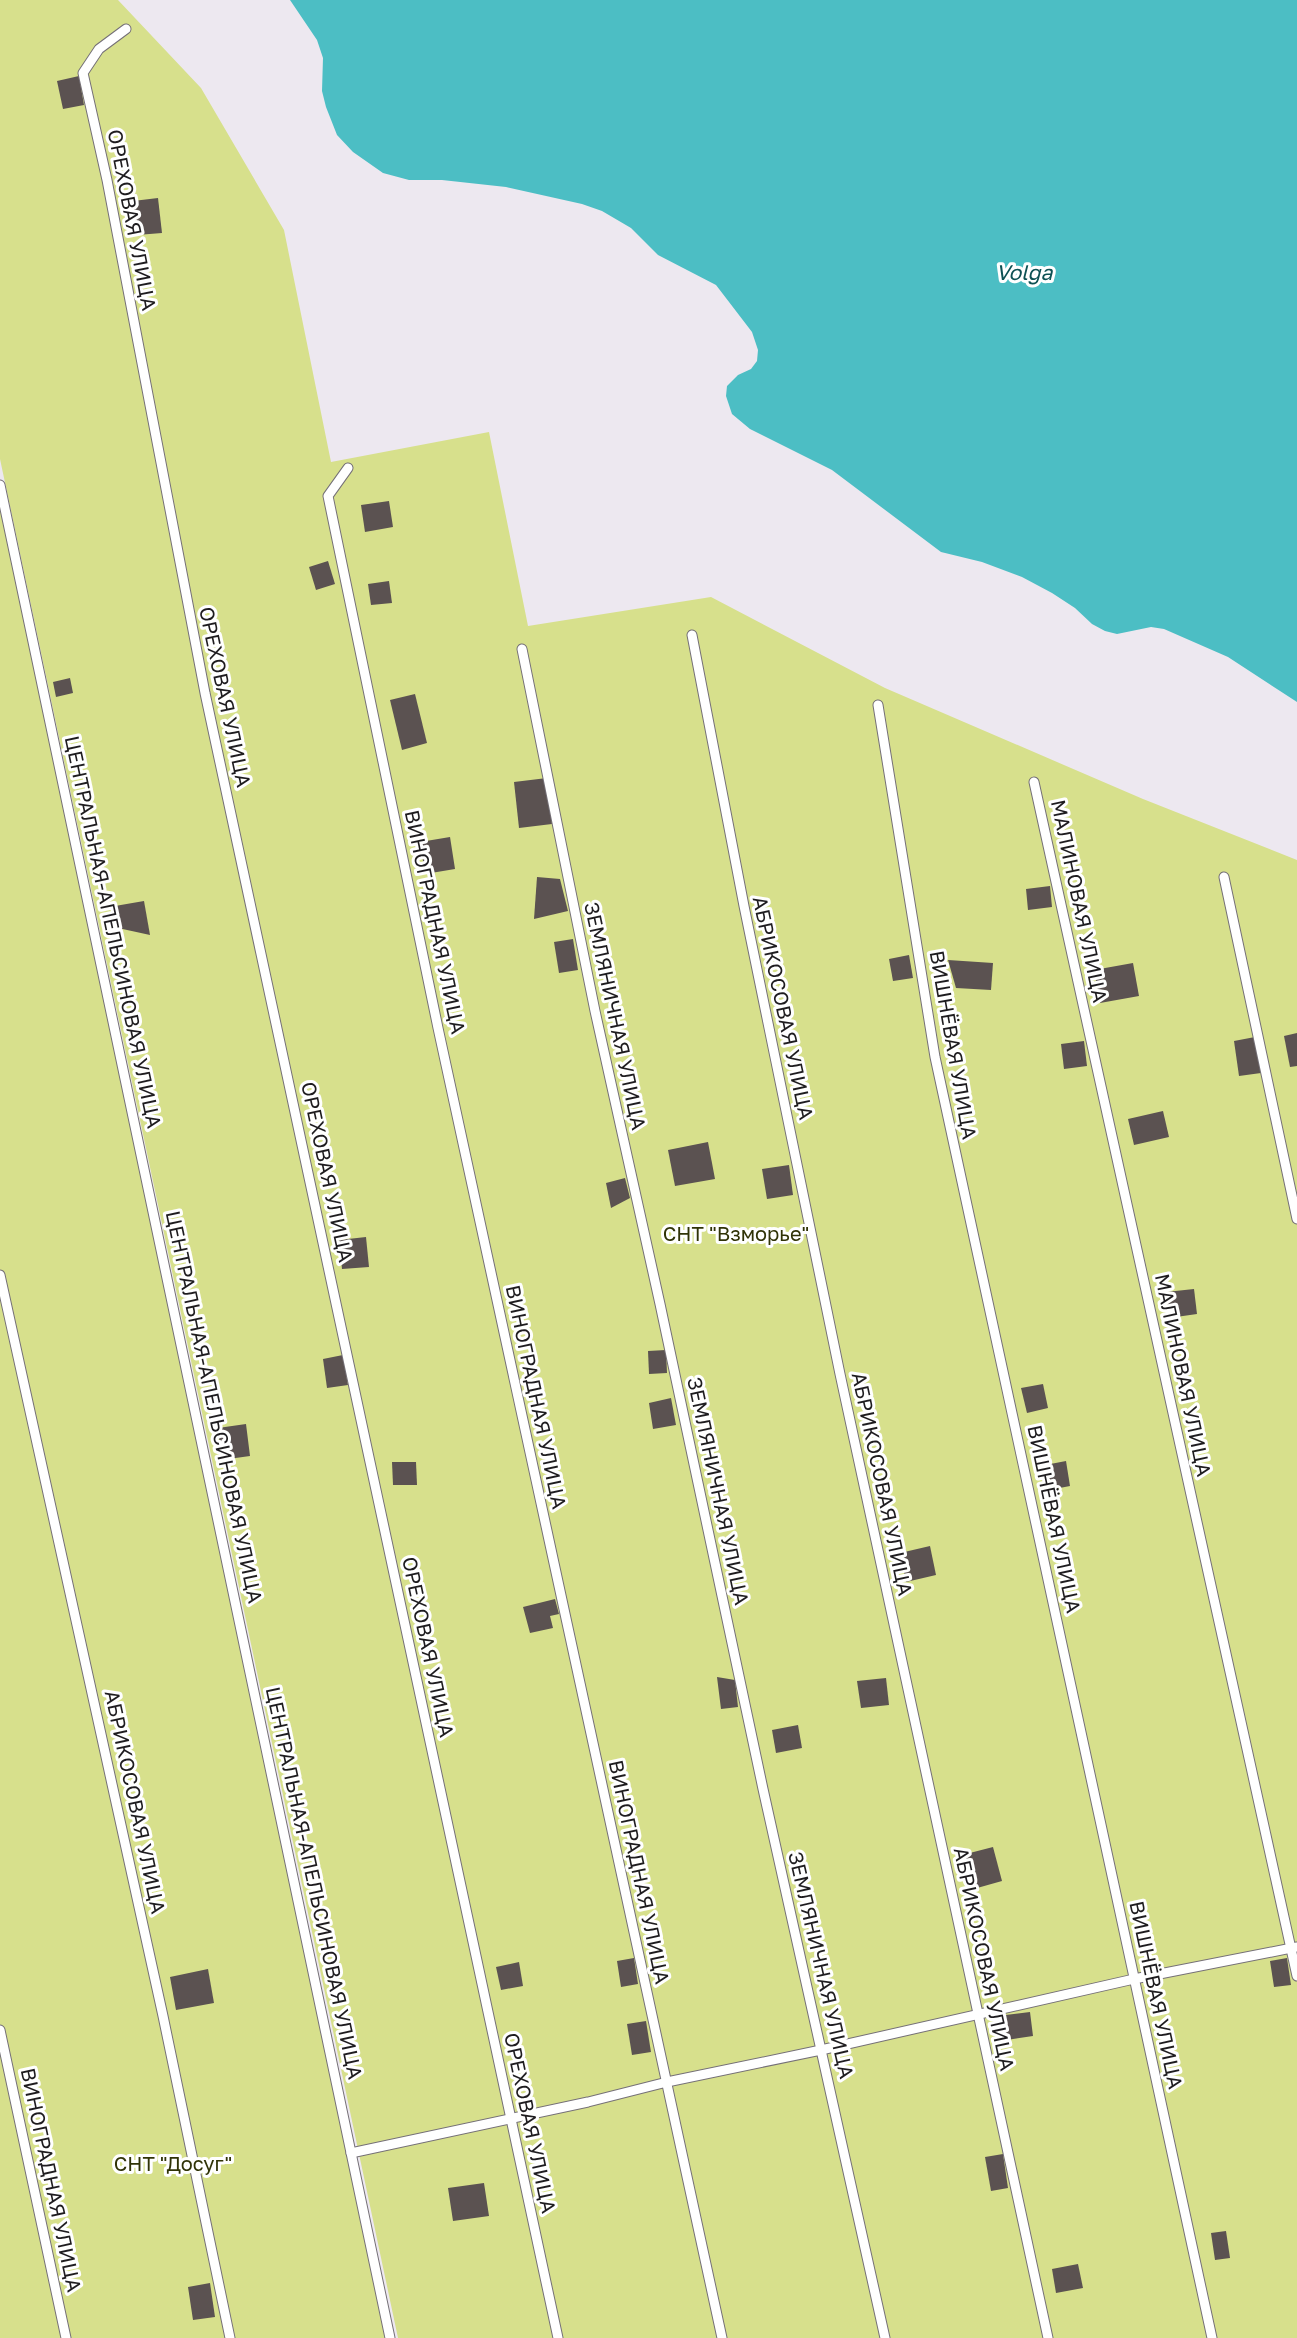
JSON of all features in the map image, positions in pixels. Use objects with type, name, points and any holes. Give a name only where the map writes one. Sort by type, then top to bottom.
[{"type":"lane","name":"ОРЕХОВАЯ УЛИЦА","points":[[126,29],[99,49],[83,73],[107,180],[207,705],[558,2338]]},
{"type":"lane","name":"ВИНОГРАДНАЯ УЛИЦА","points":[[348,468],[328,496],[438,1028],[722,2338]]},
{"type":"lane","name":"ЦЕНТРАЛЬНАЯ-АПЕЛЬСИНОВАЯ УЛИЦА","points":[[0,485],[390,2338]]},
{"type":"lane","name":"АБРИКОСОВАЯ УЛИЦА","points":[[692,634],[782,1093],[1048,2338]]},
{"type":"lane","name":"ЗЕМЛЯНИЧНАЯ УЛИЦА","points":[[522,650],[597,1023],[885,2338]]},
{"type":"lane","name":"ВИШНЁВАЯ УЛИЦА","points":[[878,705],[935,1057],[1212,2338]]},
{"type":"lane","name":"МАЛИНОВАЯ УЛИЦА","points":[[1034,782],[1294,1947],[1297,1976]]},
{"type":"lane","points":[[1224,877],[1297,1219]]},
{"type":"lane","name":"АБРИКОСОВАЯ УЛИЦА","points":[[0,1275],[163,2016],[230,2338]]},
{"type":"lane","points":[[351,2153],[1134,1979],[1294,1947]]},
{"type":"lane","name":"ВИНОГРАДНАЯ УЛИЦА","points":[[0,2030],[66,2338]]},
{"type":"green space","name":"СНТ \"Взморье\"","points":[[0,0],[118,0],[201,88],[284,230],[331,462],[489,432],[528,626],[711,597],[885,688],[1143,799],[1297,860],[1297,2338],[398,2338],[0,459]]},
{"type":"green space","name":"СНТ \"Досуг\"","points":[[0,502],[385,2338],[0,2338]]},
{"type":"water","name":"Volga","points":[[290,0],[1297,0],[1297,702],[1228,657],[1164,629],[1151,627],[1117,634],[1105,631],[1092,624],[1075,608],[1052,593],[1022,577],[982,562],[941,552],[832,470],[750,429],[732,414],[726,396],[727,386],[738,375],[751,369],[757,361],[758,350],[752,332],[716,285],[658,255],[631,228],[602,211],[582,204],[506,187],[442,180],[409,180],[383,173],[353,152],[337,135],[322,91],[323,58],[317,40]]},
{"type":"building","points":[[79,76],[84,105],[63,109],[57,81]]},
{"type":"building","points":[[158,198],[162,233],[137,235],[133,201]]},
{"type":"building","points":[[389,501],[393,527],[365,532],[361,505]]},
{"type":"building","points":[[328,561],[335,584],[316,590],[309,567]]},
{"type":"building","points":[[389,581],[392,603],[371,605],[368,584]]},
{"type":"building","points":[[70,678],[73,693],[56,697],[53,682]]},
{"type":"building","points":[[415,694],[427,743],[402,750],[390,700]]},
{"type":"building","points":[[547,778],[552,824],[519,828],[514,782]]},
{"type":"building","points":[[450,837],[455,869],[425,874],[420,842]]},
{"type":"building","points":[[537,877],[560,879],[568,911],[534,919]]},
{"type":"building","points":[[1050,886],[1052,907],[1028,910],[1026,889]]},
{"type":"building","points":[[144,901],[150,935],[118,928],[115,906]]},
{"type":"building","points":[[573,939],[578,970],[559,973],[554,942]]},
{"type":"building","points":[[909,955],[913,978],[893,981],[889,959]]},
{"type":"building","points":[[948,960],[993,963],[991,990],[956,988]]},
{"type":"building","points":[[1133,963],[1139,996],[1100,1003],[1094,970]]},
{"type":"building","points":[[1297,1033],[1297,1066],[1290,1067],[1284,1036]]},
{"type":"building","points":[[1255,1037],[1261,1073],[1239,1076],[1234,1041]]},
{"type":"building","points":[[1084,1041],[1087,1066],[1064,1069],[1061,1044]]},
{"type":"building","points":[[1163,1111],[1169,1137],[1134,1145],[1128,1119]]},
{"type":"building","points":[[708,1142],[715,1179],[675,1186],[668,1150]]},
{"type":"building","points":[[789,1165],[793,1195],[767,1199],[762,1169]]},
{"type":"building","points":[[625,1178],[630,1198],[611,1208],[606,1183]]},
{"type":"building","points":[[366,1237],[369,1267],[342,1269],[339,1240]]},
{"type":"building","points":[[1194,1289],[1197,1314],[1169,1318],[1166,1292]]},
{"type":"building","points":[[666,1350],[667,1373],[649,1374],[648,1351]]},
{"type":"building","points":[[343,1355],[348,1385],[327,1388],[323,1359]]},
{"type":"building","points":[[1043,1384],[1048,1408],[1027,1413],[1021,1388]]},
{"type":"building","points":[[671,1398],[676,1425],[653,1429],[649,1403]]},
{"type":"building","points":[[246,1424],[250,1456],[221,1460],[218,1428]]},
{"type":"building","points":[[1066,1461],[1070,1486],[1044,1491],[1040,1466]]},
{"type":"building","points":[[392,1462],[416,1462],[417,1485],[393,1485]]},
{"type":"building","points":[[930,1546],[936,1575],[906,1582],[900,1553]]},
{"type":"building","points":[[555,1599],[559,1614],[550,1616],[553,1628],[530,1633],[523,1607]]},
{"type":"building","points":[[717,1677],[735,1680],[738,1707],[721,1709]]},
{"type":"building","points":[[886,1678],[889,1705],[861,1708],[857,1681]]},
{"type":"building","points":[[798,1725],[802,1748],[776,1753],[772,1730]]},
{"type":"building","points":[[993,1847],[1002,1881],[970,1890],[962,1855]]},
{"type":"building","points":[[634,1958],[638,1984],[621,1987],[617,1961]]},
{"type":"building","points":[[1287,1958],[1291,1985],[1274,1987],[1270,1961]]},
{"type":"building","points":[[519,1962],[523,1986],[501,1990],[496,1967]]},
{"type":"building","points":[[208,1969],[214,2003],[176,2010],[170,1977]]},
{"type":"building","points":[[1030,2012],[1033,2036],[1000,2041],[997,2016]]},
{"type":"building","points":[[646,2021],[651,2052],[632,2055],[627,2024]]},
{"type":"building","points":[[1003,2154],[1008,2188],[991,2191],[985,2157]]},
{"type":"building","points":[[484,2183],[489,2216],[453,2221],[448,2188]]},
{"type":"building","points":[[1226,2231],[1230,2258],[1215,2260],[1211,2233]]},
{"type":"building","points":[[1078,2264],[1083,2288],[1056,2293],[1052,2269]]},
{"type":"building","points":[[210,2283],[215,2317],[193,2320],[188,2287]]}]
